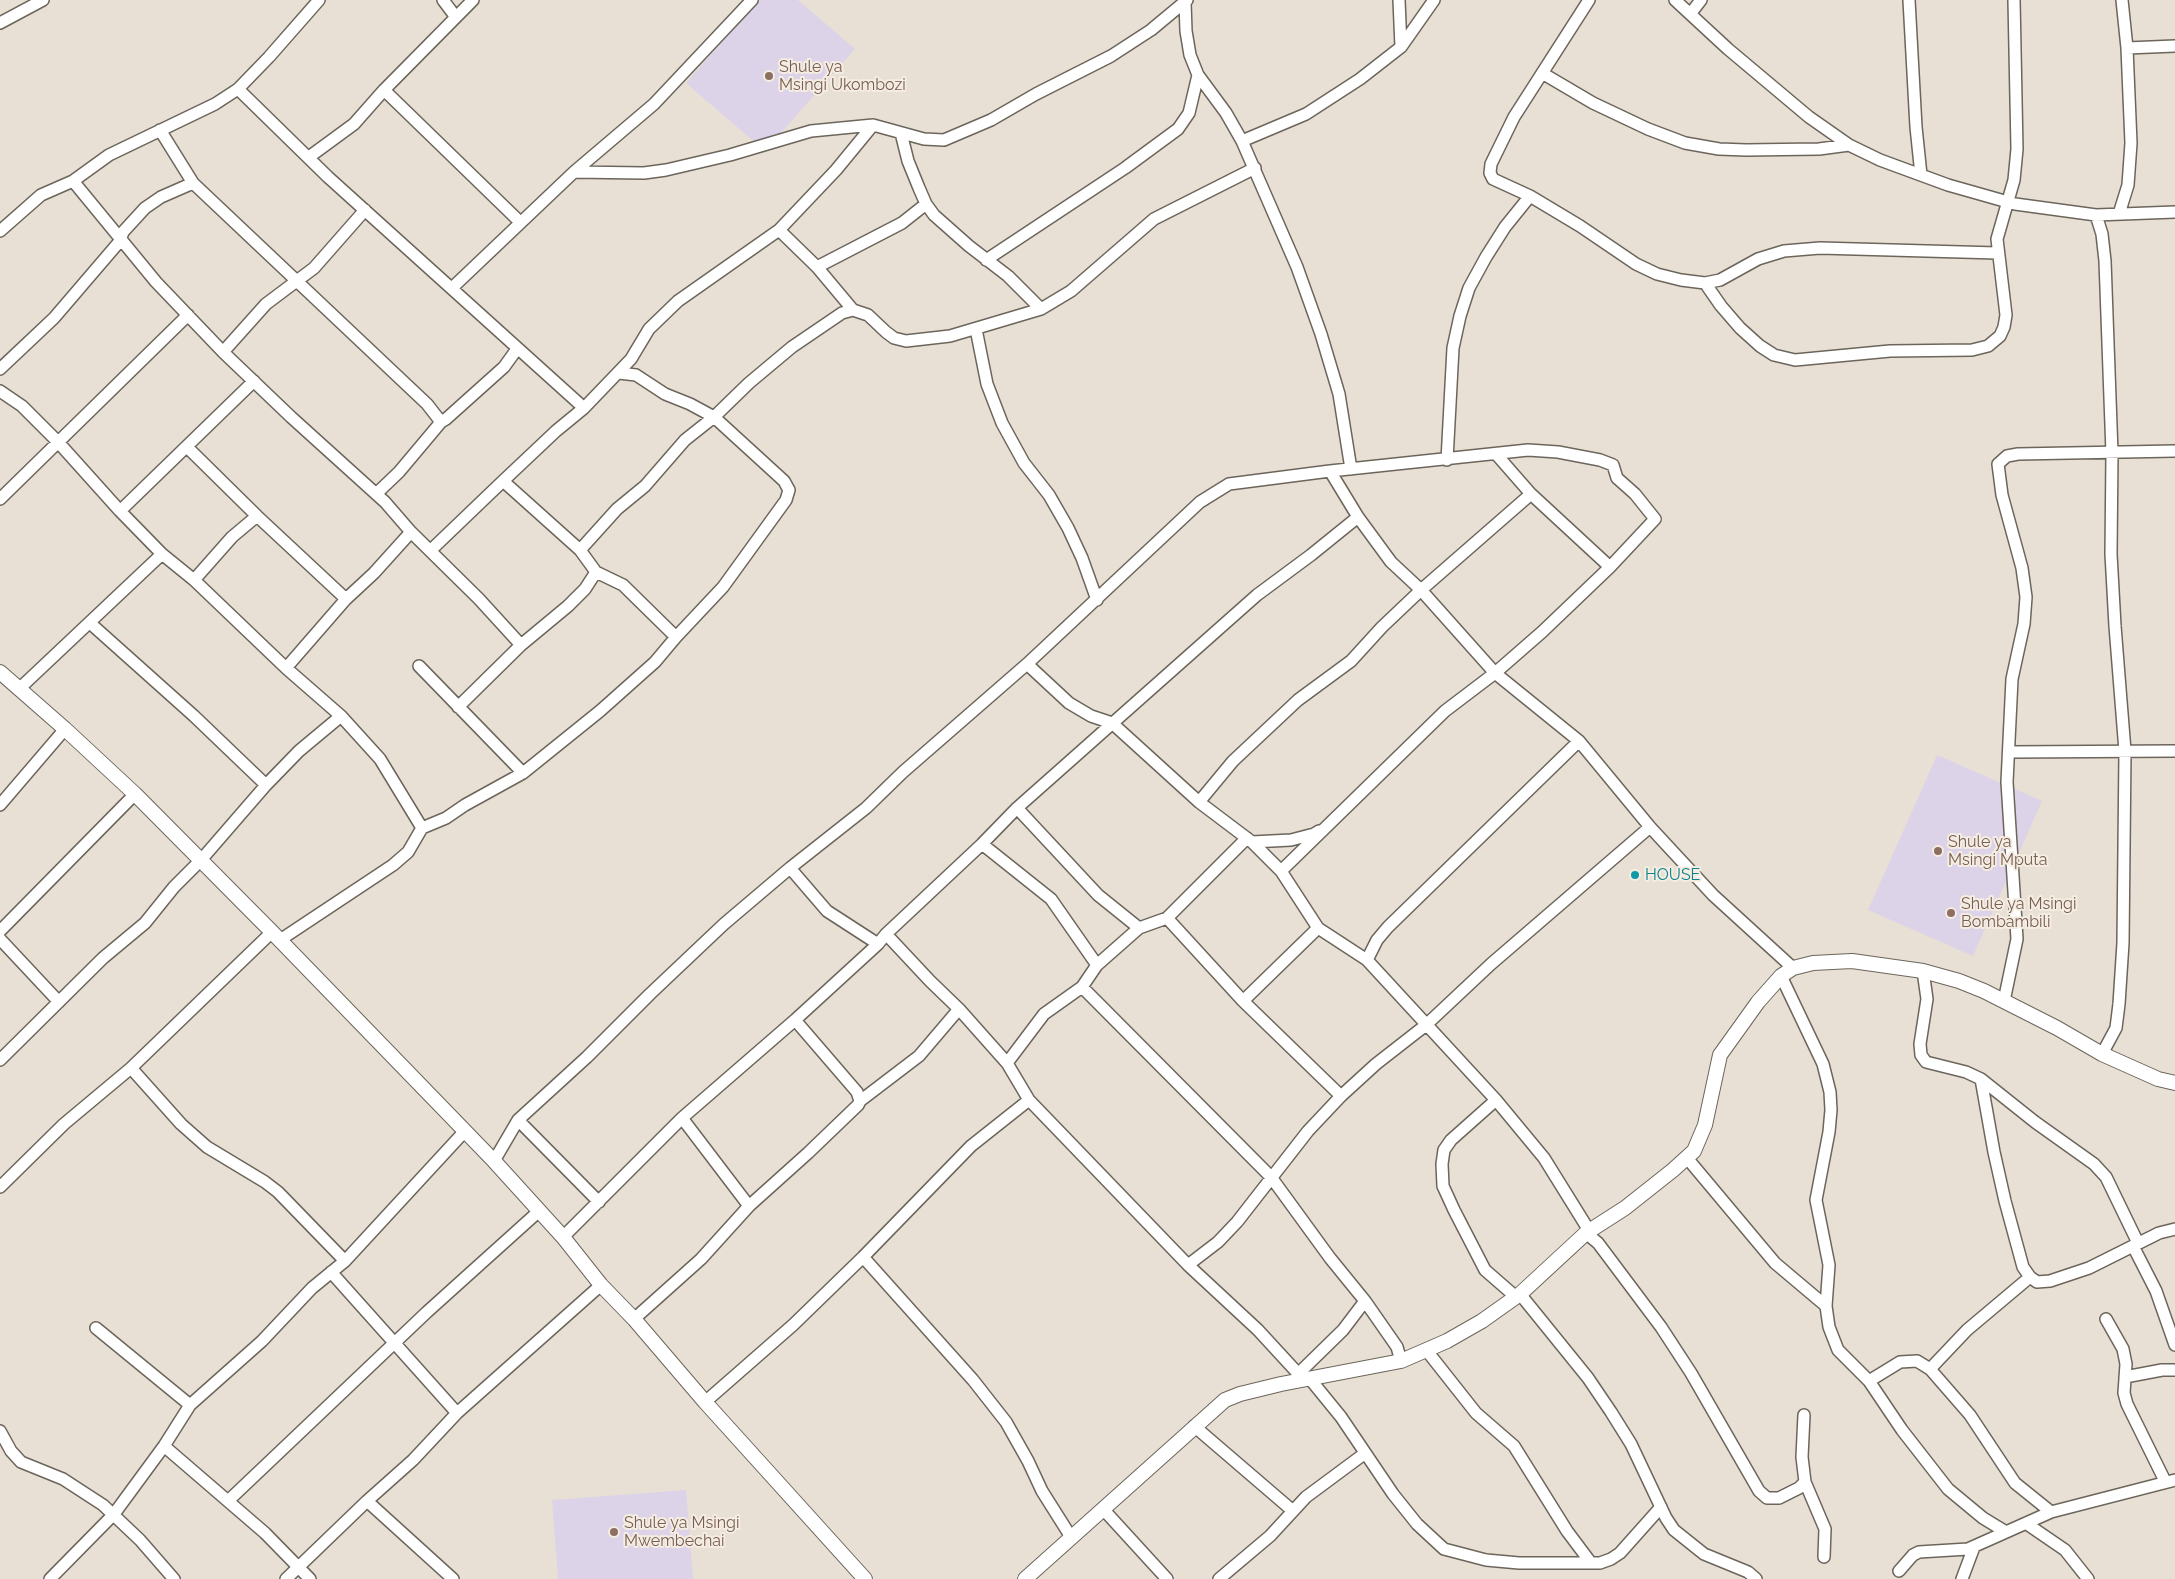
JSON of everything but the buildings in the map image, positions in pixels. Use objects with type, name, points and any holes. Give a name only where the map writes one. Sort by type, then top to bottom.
[{"type":"street","points":[[0,22],[43,0]]},
{"type":"street","points":[[0,231],[41,195],[73,181],[109,155],[215,104],[238,88],[270,57],[319,0]]},
{"type":"street","points":[[443,0],[455,16]]},
{"type":"street","points":[[309,157],[354,124],[384,90],[421,55],[455,16],[473,0]]},
{"type":"street","points":[[453,287],[574,172],[654,104],[752,0]]},
{"type":"street","points":[[1399,0],[1400,47]]},
{"type":"street","points":[[1242,141],[1306,114],[1360,79],[1400,47],[1434,0]]},
{"type":"street","points":[[1589,0],[1514,117],[1496,154],[1490,173],[1493,179],[1530,196],[1580,226],[1636,264],[1657,274],[1681,280],[1705,283],[1720,280],[1758,259],[1784,251],[1820,248],[1997,253]]},
{"type":"street","points":[[1674,0],[1728,49],[1809,117],[1849,145],[1880,160],[2006,202],[2096,215],[2175,212]]},
{"type":"street","points":[[1691,14],[1701,0]]},
{"type":"street","points":[[1909,0],[1916,126],[1922,175]]},
{"type":"street","points":[[1705,283],[1720,306],[1740,328],[1774,355],[1795,360],[1890,351],[1972,350],[1988,346],[2000,336],[2006,315],[1997,253],[1997,239],[2006,202],[2014,180],[2017,149],[2014,0]]},
{"type":"street","points":[[2118,214],[2128,184],[2131,142],[2127,48],[2122,0]]},
{"type":"street","points":[[574,172],[644,173],[666,170],[730,155],[811,131],[873,125],[924,139],[944,140],[991,120],[1053,84],[1111,56],[1151,30],[1186,1]]},
{"type":"street","points":[[1186,1],[1186,31],[1190,55],[1198,75],[1226,113],[1255,168],[1297,267],[1321,334],[1339,394],[1351,469]]},
{"type":"street","points":[[2127,48],[2175,46]]},
{"type":"street","points":[[1542,73],[1593,103],[1648,129],[1685,143],[1720,149],[1746,150],[1819,150],[1849,145]]},
{"type":"street","points":[[986,260],[1126,168],[1178,129],[1189,113],[1198,75]]},
{"type":"street","points":[[238,88],[294,145],[453,287],[517,349],[584,408]]},
{"type":"street","points":[[384,90],[520,222]]},
{"type":"street","points":[[432,550],[619,373],[631,359],[649,329],[678,301],[779,230],[836,170],[873,125]]},
{"type":"street","points":[[160,130],[193,183],[427,404],[441,422]]},
{"type":"street","points":[[901,133],[908,160],[926,204],[934,215],[986,260],[1008,276],[1041,309]]},
{"type":"street","points":[[779,230],[817,267],[853,310],[868,315],[894,338],[906,341],[950,336],[1041,309],[1071,291],[1154,219],[1255,168]]},
{"type":"street","points":[[73,181],[120,241],[223,352],[376,494],[411,532],[432,550],[520,645]]},
{"type":"street","points":[[0,370],[54,318],[120,241],[123,232],[146,208],[161,197],[193,183]]},
{"type":"street","points":[[1447,460],[1453,348],[1460,316],[1470,288],[1486,257],[1505,227],[1530,196]]},
{"type":"street","points":[[817,267],[902,223],[926,204]]},
{"type":"street","points":[[223,352],[266,304],[314,268],[365,210]]},
{"type":"street","points":[[2096,215],[2102,234],[2106,261],[2112,454],[2112,563],[2125,751],[2124,943],[2116,1028],[2102,1054]]},
{"type":"street","points":[[580,550],[617,509],[645,486],[685,440],[714,417],[749,382],[792,347],[842,313],[853,310]]},
{"type":"street","points":[[0,499],[188,315]]},
{"type":"street","points":[[976,329],[987,384],[1002,423],[1019,455],[1048,495],[1068,528],[1082,558],[1097,600]]},
{"type":"street","points":[[376,494],[399,472],[441,422],[504,367],[517,349]]},
{"type":"street","points":[[0,1187],[64,1124],[131,1068],[276,936],[393,865],[408,852],[422,828],[446,818],[465,805],[523,773],[600,711],[655,662],[723,587],[789,495],[789,490],[784,481],[714,417],[690,404],[664,394],[636,374],[619,373]]},
{"type":"street","points":[[120,511],[254,381]]},
{"type":"street","points":[[0,391],[22,406],[58,442],[120,511],[162,554],[194,580],[286,668],[341,716],[380,760],[422,828]]},
{"type":"street","points":[[187,447],[257,516],[346,598]]},
{"type":"street","points":[[494,1161],[518,1120],[588,1056],[684,962],[790,868],[866,808],[903,772],[1097,600],[1200,502],[1229,484],[1330,471],[1528,450],[1558,452],[1600,460],[1613,465],[1617,478],[1635,494],[1655,519],[1610,567],[1542,632],[1495,673],[1445,711],[1281,871]]},
{"type":"street","points":[[2004,1001],[2017,939],[2008,782],[2012,679],[2024,624],[2026,597],[2022,568],[2002,495],[1998,464],[2007,456],[2018,454],[2112,454],[2175,451]]},
{"type":"street","points":[[1496,454],[1531,494],[1610,567]]},
{"type":"street","points":[[1330,471],[1358,517],[1391,562],[1422,590],[1495,673],[1579,741],[1650,827],[1713,895],[1792,968]]},
{"type":"street","points":[[503,481],[580,550],[596,572],[623,585],[676,637]]},
{"type":"street","points":[[1199,802],[1233,761],[1298,700],[1351,662],[1382,628],[1422,590],[1531,494]]},
{"type":"street","points":[[194,580],[232,537],[257,516]]},
{"type":"street","points":[[562,1237],[682,1118],[795,1020],[878,944],[886,934],[982,844],[1017,808],[1257,595],[1358,517]]},
{"type":"street","points":[[286,668],[346,598],[374,573],[411,532]]},
{"type":"street","points":[[20,688],[162,554]]},
{"type":"street","points":[[458,708],[520,645],[568,606],[585,589],[596,572]]},
{"type":"street","points":[[90,623],[194,716],[266,785]]},
{"type":"street","points":[[1027,664],[1069,703],[1091,716],[1112,723],[1199,802],[1250,840],[1281,871],[1318,928],[1367,960],[1496,1100],[1544,1158],[1588,1233],[1598,1243],[1661,1327],[1691,1372],[1758,1491],[1767,1498],[1779,1498],[1799,1488],[1805,1482]]},
{"type":"street","points":[[419,666],[523,773]]},
{"type":"street","points":[[0,672],[66,729],[135,794],[494,1161],[562,1237],[601,1285],[634,1319],[705,1402],[865,1579]]},
{"type":"street","points":[[1,1058],[103,958],[145,923],[174,887],[201,860],[266,785],[299,751],[341,716]]},
{"type":"street","points":[[0,805],[66,729]]},
{"type":"street","points":[[1367,960],[1377,940],[1388,926],[1579,741]]},
{"type":"street","points":[[2009,752],[2175,751]]},
{"type":"street","points":[[0,931],[135,794]]},
{"type":"street","points":[[1017,808],[1098,895],[1139,928]]},
{"type":"street","points":[[1007,1063],[1044,1014],[1082,987],[1097,965],[1139,928],[1167,918],[1250,840],[1290,840],[1314,834],[1330,822]]},
{"type":"street","points":[[1188,1265],[1218,1242],[1237,1222],[1308,1131],[1341,1096],[1376,1064],[1426,1025],[1491,964],[1650,827]]},
{"type":"street","points":[[982,844],[1051,899],[1097,965]]},
{"type":"street","points":[[790,868],[827,911],[878,944]]},
{"type":"street","points":[[1167,918],[1243,1002],[1341,1096]]},
{"type":"street","points":[[1243,1002],[1318,928]]},
{"type":"street","points":[[886,934],[959,1009],[1007,1063],[1029,1100],[1188,1265],[1258,1330],[1341,1417],[1364,1454],[1417,1524],[1444,1548],[1486,1560],[1520,1563],[1600,1563],[1620,1553],[1661,1507]]},
{"type":"street","points":[[0,939],[59,1002]]},
{"type":"street","points":[[1025,1579],[1225,1400],[1240,1394],[1304,1377],[1401,1361],[1427,1351],[1482,1321],[1518,1295],[1588,1233],[1625,1208],[1687,1158],[1694,1150],[1705,1125],[1720,1055],[1758,1002],[1781,976],[1792,968],[1813,963],[1852,961],[1923,971],[1959,981],[2057,1028],[2102,1054],[2158,1079],[2175,1083]]},
{"type":"street","points":[[1923,971],[1927,999],[1920,1044],[1921,1055],[1926,1062],[1966,1072],[1980,1079],[2035,1122],[2094,1164],[2106,1177],[2156,1291],[2175,1346]]},
{"type":"street","points":[[1781,976],[1823,1064],[1830,1092],[1832,1110],[1816,1200],[1829,1265],[1826,1306],[1829,1327],[1838,1350],[1869,1381],[1902,1430],[1948,1489],[1983,1518],[2006,1532]]},
{"type":"street","points":[[1082,987],[1271,1176],[1330,1258],[1365,1301],[1397,1347],[1401,1361]]},
{"type":"street","points":[[634,1319],[701,1258],[749,1206],[852,1112],[860,1101],[919,1056],[959,1009]]},
{"type":"street","points":[[795,1020],[849,1081],[857,1092],[860,1101]]},
{"type":"street","points":[[131,1068],[181,1124],[207,1147],[278,1192],[345,1260]]},
{"type":"street","points":[[1980,1079],[2005,1201],[2023,1267],[2030,1277],[2037,1282],[2050,1281],[2089,1268],[2158,1233],[2175,1229]]},
{"type":"street","points":[[705,1402],[793,1325],[863,1257],[971,1146],[1029,1100]]},
{"type":"street","points":[[1496,1100],[1451,1140],[1444,1150],[1442,1164],[1443,1186],[1485,1270],[1518,1295],[1582,1371],[1631,1444],[1674,1530],[1704,1554],[1748,1572],[1754,1578]]},
{"type":"street","points":[[682,1118],[749,1206]]},
{"type":"street","points":[[518,1120],[599,1202]]},
{"type":"street","points":[[50,1579],[114,1514],[164,1446],[190,1405],[262,1341],[312,1288],[345,1260],[464,1132]]},
{"type":"street","points":[[1687,1158],[1775,1263],[1826,1306]]},
{"type":"street","points":[[229,1500],[395,1342],[538,1212]]},
{"type":"street","points":[[863,1257],[973,1380],[1006,1422],[1042,1491],[1071,1537]]},
{"type":"street","points":[[331,1272],[457,1413]]},
{"type":"street","points":[[1930,1369],[1967,1330],[2030,1277]]},
{"type":"street","points":[[286,1579],[367,1501],[413,1460],[457,1413],[601,1285]]},
{"type":"street","points":[[1304,1377],[1365,1301]]},
{"type":"street","points":[[1899,1572],[1919,1552],[1939,1550],[1961,1551],[1974,1548],[2050,1512],[2170,1481],[2127,1404],[2124,1393],[2126,1364],[2123,1349],[2106,1319]]},
{"type":"street","points":[[96,1328],[190,1405]]},
{"type":"street","points":[[1427,1351],[1476,1413],[1514,1446],[1567,1531],[1591,1563]]},
{"type":"street","points":[[1869,1381],[1900,1362],[1918,1361],[1930,1369],[1970,1415],[2015,1483],[2050,1512]]},
{"type":"street","points":[[2126,1377],[2162,1370],[2175,1370]]},
{"type":"street","points":[[1804,1414],[1802,1457],[1805,1482],[1825,1529],[1824,1557]]},
{"type":"street","points":[[1194,1426],[1293,1511]]},
{"type":"street","points":[[0,1430],[11,1450],[21,1462],[63,1479],[90,1495],[114,1514],[174,1579]]},
{"type":"street","points":[[164,1446],[229,1500],[265,1533],[310,1579]]},
{"type":"street","points":[[1219,1579],[1258,1548],[1306,1497],[1364,1454]]},
{"type":"street","points":[[367,1501],[452,1579]]},
{"type":"street","points":[[1103,1509],[1167,1579]]},
{"type":"street","points":[[2027,1524],[2065,1550],[2088,1579]]},
{"type":"street","points":[[1962,1579],[1974,1548]]},
{"type":"shaded area","points":[[759,0],[798,0],[855,49],[765,151],[686,83]]},
{"type":"shaded area","points":[[1937,755],[2042,801],[1973,956],[1868,910]]},
{"type":"shaded area","points":[[686,1490],[693,1579],[558,1579],[552,1500]]},
{"type":"place","name":"Shule ya Msingi Ukombozi","points":[[769,76]]},
{"type":"place","name":"Shule ya Msingi Mputa","points":[[1938,851]]},
{"type":"place","name":"HOUSE","points":[[1635,875]]},
{"type":"place","name":"Shule ya Msingi Bombambili","points":[[1951,913]]},
{"type":"place","name":"Shule ya Msingi Mwembechai","points":[[614,1532]]}]
